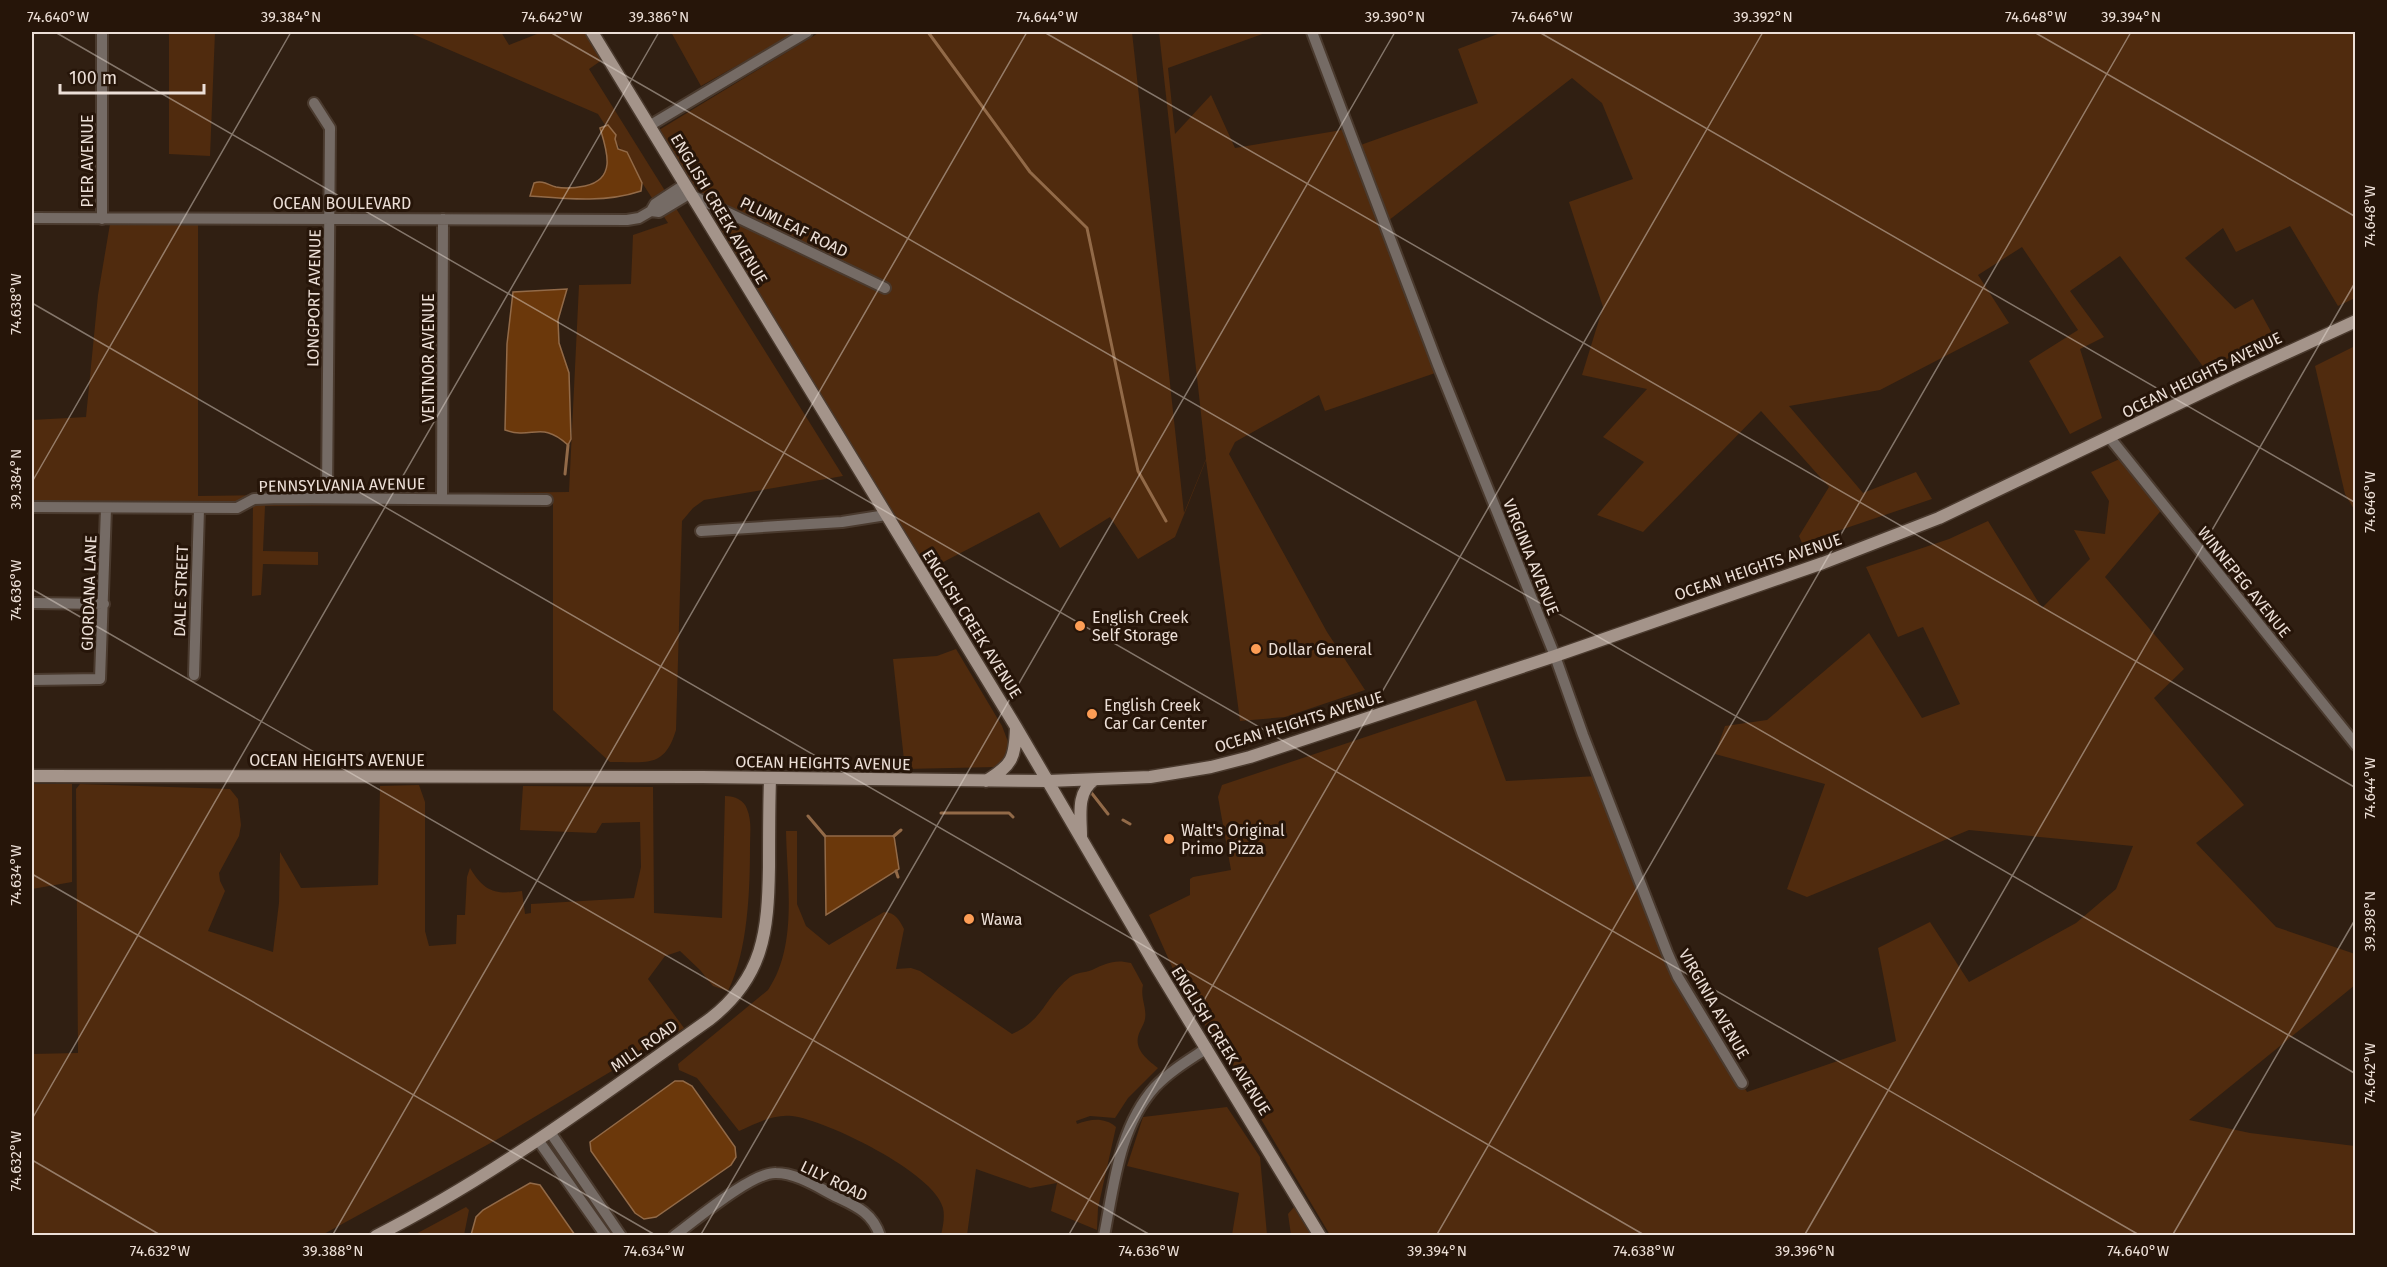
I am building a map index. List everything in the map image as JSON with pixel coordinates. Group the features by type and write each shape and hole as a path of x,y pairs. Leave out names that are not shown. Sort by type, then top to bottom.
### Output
{"main road":[{"name":"ENGLISH CREEK AVENUE","path":"592,32 1016,727 1154,963 1320,1236"},
{"name":"OCEAN HEIGHTS AVENUE","path":"32,776 1048,782 1173,774 1250,757 1555,656 1823,563 1939,518 2355,321"},
{"path":"986,781 1012,760 1016,747 1016,727"},
{"name":"MILL ROAD","path":"376,1236 456,1193 550,1132 710,1019 740,991 760,954 765,935 768,911 770,779"},
{"path":"1081,837 1082,796 1086,786 1094,780"}],"street":[{"name":"PIER AVENUE","path":"102,32 102,219"},
{"path":"649,126 807,32"},
{"name":"VIRGINIA AVENUE","path":"1312,32 1442,374 1555,656 1583,735 1678,977 1742,1083"},
{"name":"LONGPORT AVENUE","path":"314,103 330,128 327,497"},
{"name":"OCEAN BOULEVARD","path":"32,218 627,220 639,218 651,211 656,204 687,189"},
{"name":"PLUMLEAF ROAD","path":"687,189 885,288"},
{"name":"VENTNOR AVENUE","path":"442,498 443,219"},
{"name":"WINNEPEG AVENUE","path":"2110,438 2355,745"},
{"name":"PENNSYLVANIA AVENUE","path":"32,507 237,508 254,499 327,497 547,500"},
{"name":"GIORDANA LANE","path":"32,680 100,679 106,508"},
{"name":"DALE STREET","path":"194,675 199,509"},
{"path":"701,531 842,522 886,515"},
{"path":"32,603 104,604"},
{"path":"1104,1236 1121,1152 1135,1117 1155,1087 1207,1048"},
{"path":"550,1132 621,1236"},
{"path":"538,1140 606,1236"},
{"name":"LILY ROAD","path":"674,1236 753,1179 777,1173 796,1177 860,1208 873,1220 879,1236"}],"shaded area":[{"path":"169,32 215,32 210,156 169,154"},
{"path":"408,32 501,32 509,45 542,32 584,32 602,60 589,69 843,476 704,500 693,508 682,521 676,730 666,752 652,761 610,762 553,710 553,502 442,498 373,505 265,506 263,551 318,552 318,565 263,564 261,595 252,596 253,503 32,501 32,420 86,417 98,295 110,224 198,223 198,496 569,492 579,285 631,284 633,235 668,223 598,114"},
{"path":"671,32 797,32 701,86"},
{"path":"820,32 1132,32 1184,513 1206,459 1159,32 1268,32 1168,68 1175,134 1211,95 1235,148 1348,129 1355,147 1478,103 1458,49 1503,32 2355,32 2355,298 2338,306 2290,226 2236,252 2223,228 2185,258 2235,309 2253,299 2274,337 2205,369 2120,256 2070,291 2104,337 2080,349 2102,418 2070,434 2029,361 2078,330 2022,247 1978,275 2009,323 1880,390 1789,406 1863,493 1916,472 1932,499 1802,543 1799,536 1829,487 1761,411 1643,532 1597,515 1644,462 1603,437 1647,389 1582,375 1603,307 1569,202 1633,179 1602,103 1572,78 1384,224 1441,371 1325,411 1319,395 1235,442 1229,454 1327,632 1365,690 1285,717 1240,721 1206,460 1175,537 1138,559 1110,517 1060,548 1039,512 928,570 659,130"},
{"path":"608,125 616,135 618,149 627,152 642,183 641,191 600,199 530,196 534,183 574,188 585,186 602,177 606,171 607,155 600,128"},
{"path":"567,289 558,320 559,343 569,373 571,439 568,445 559,438 544,432 523,433 505,430 507,344 513,292"},
{"path":"2355,346 2355,511 2345,494 2315,366"},
{"path":"2124,457 2164,507 2105,577 2184,669 2154,698 2244,805 2196,843 2276,927 2355,954 2355,985 2189,1120 2250,1133 2355,1146 2355,1235 1330,1235 1177,978 1149,915 1190,895 1190,879 1193,877 1231,870 1218,797 1222,785 1476,700 1506,781 1598,776 1679,975 1747,1092 1896,1041 1878,948 1930,922 1969,982 2076,923 2116,889 2133,846 1969,830 1807,897 1787,889 1825,784 1715,754 1725,726 1767,720 1869,633 1922,718 1960,704 1923,627 1898,637 1866,567 1949,539 1988,521 2042,608 2090,559 2074,530 2105,534 2109,501 2091,472"},
{"path":"956,649 1002,726 1010,747 1004,761 996,767 905,769 893,659 937,656"},
{"path":"32,784 72,784 72,882 32,889"},
{"path":"80,784 230,789 238,799 241,825 239,836 219,873 225,891 208,931 273,952 279,903 280,852 301,888 378,885 380,786 419,785 425,802 425,931 429,946 456,944 457,915 465,915 467,877 470,868 480,882 491,890 522,891 525,914 531,913 531,904 634,898 641,867 640,822 602,823 596,833 520,830 523,786 653,787 654,913 722,918 725,796 732,797 739,799 746,806 750,828 748,901 740,958 728,991 713,986 680,951 665,956 648,979 684,1028 496,1140 322,1235 32,1235 32,1054 78,1053 76,789"},
{"path":"786,831 797,831 797,904 806,926 829,945 884,912 894,915 904,929 896,969 911,968 920,971 1012,1034 1031,1022 1061,985 1073,975 1111,962 1131,963 1143,985 1145,1015 1138,1037 1139,1047 1158,1068 1128,1098 1115,1118 1090,1116 1076,1121 1077,1124 1102,1120 1116,1127 1098,1208 1097,1230 1051,1211 1057,1183 1030,1188 976,1169 967,1235 941,1235 944,1211 936,1194 921,1179 901,1165 877,1150 829,1127 792,1116 772,1118 739,1131 697,1078 679,1070 678,1064 768,990 777,973 784,954 789,913"},
{"path":"825,836 894,836 899,869 826,915"},
{"path":"675,1081 683,1081 692,1086 735,1147 736,1157 731,1165 656,1217 644,1219 635,1213 591,1151 590,1142"},
{"path":"1227,1107 1260,1157 1267,1235 1232,1235 1239,1193 1127,1166 1143,1117"},
{"path":"530,1183 540,1185 575,1235 471,1235 476,1217 483,1210"},
{"path":"466,1207 469,1210 464,1235 414,1235"},
{"path":"1294,1207 1311,1235 1291,1235 1288,1214"}],"waterway":[{"path":"928,32 1030,172 1087,228 1138,471 1166,521"},
{"path":"565,474 568,445"},
{"path":"1090,791 1108,814"},
{"path":"941,813 1009,813 1013,817"},
{"path":"808,816 825,836"},
{"path":"1123,820 1130,824"},
{"path":"894,836 901,830"},
{"path":"896,871 898,877"}],"place":[{"name":"English Creek Self Storage","path":"1080,626"},
{"name":"Dollar General","path":"1256,649"},
{"name":"English Creek Car Car Center","path":"1092,714"},
{"name":"Walt's Original Primo Pizza","path":"1169,839"},
{"name":"Wawa","path":"969,919"}]}
